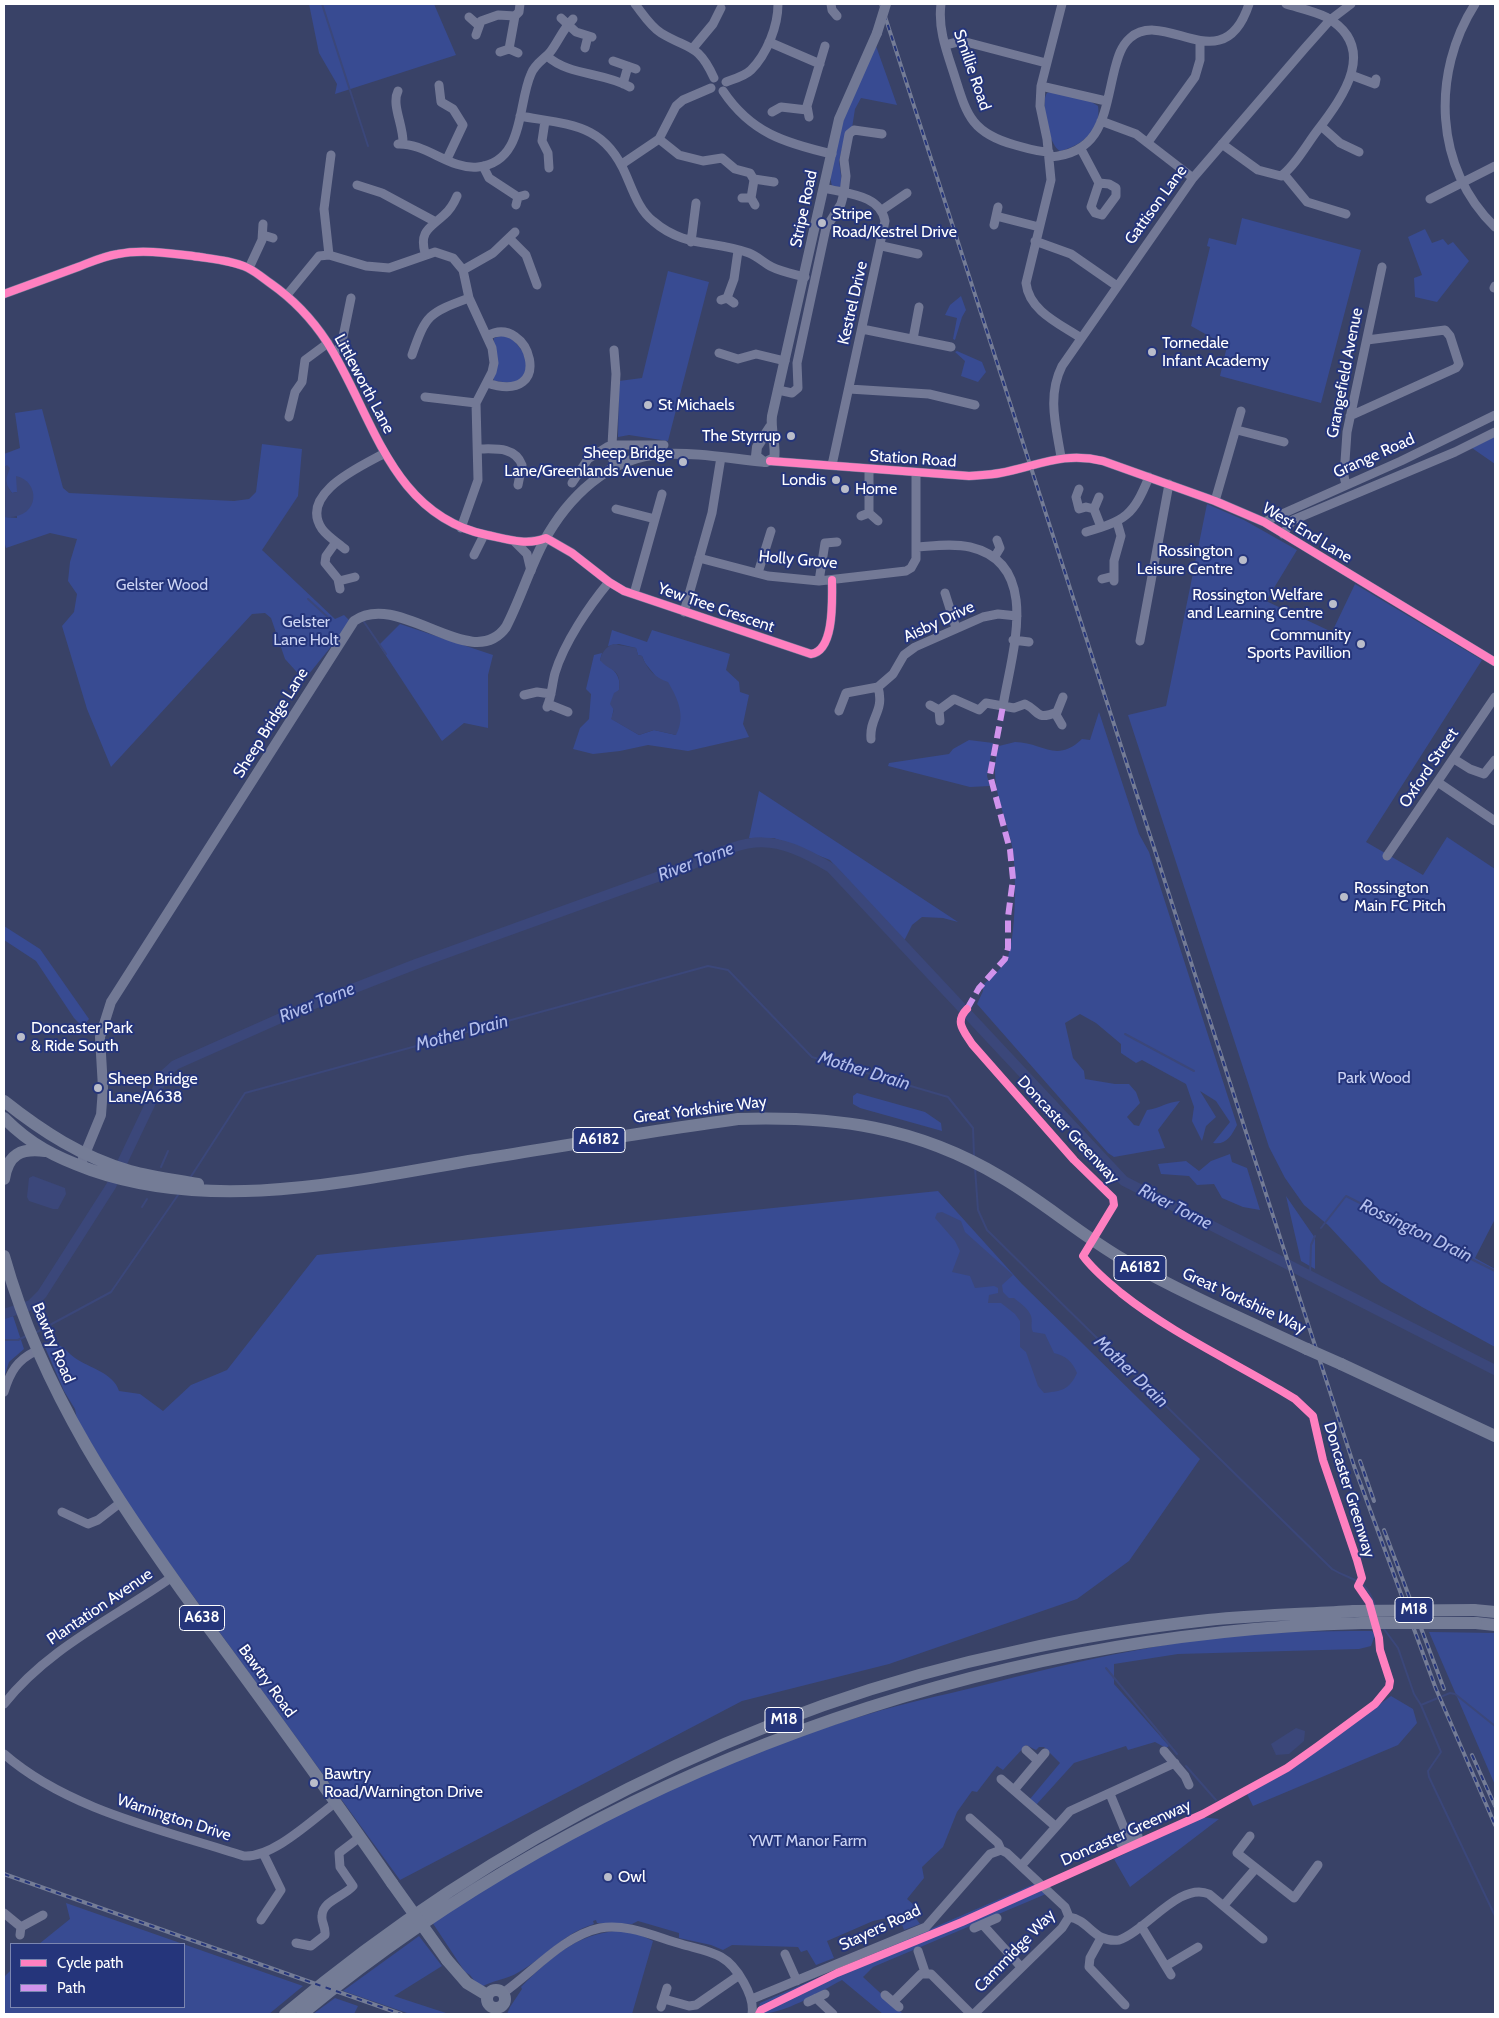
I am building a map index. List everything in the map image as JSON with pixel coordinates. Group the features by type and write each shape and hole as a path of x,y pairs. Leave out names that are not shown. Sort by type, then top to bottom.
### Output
{"highway":[{"name":"Great Yorkshire Way","path":"4,1104 82,1160"},
{"name":"Great Yorkshire Way","path":"4,1118 45,1152 82,1160 132,1177 186,1186 228,1190 290,1189 681,1127 747,1119 789,1117 875,1126 912,1136 966,1158 1022,1190 1090,1239 1128,1262 1307,1349 1495,1436"},
{"path":"4,1179 6,1168 19,1152 45,1152"},
{"name":"Bawtry Road","path":"4,1256 29,1334 70,1418 120,1503 447,1960 467,1983 487,1995 488,2004 496,2011 504,2003 503,1993"},
{"name":"M18","path":"285,2014 365,1952 461,1883 566,1821 640,1783 718,1747 789,1718 898,1680 1017,1651 1208,1620 1354,1611 1474,1610 1495,1612"},
{"name":"M18","path":"302,2014 378,1954 466,1894 662,1787 722,1761 856,1712 928,1690 1051,1659 1188,1636 1290,1625 1476,1623 1495,1625"},
{"path":"487,1995 494,1990 503,1993"}],"main road":[{"name":"Stripe Road","path":"758,446 770,428 839,120 877,33 886,4"},
{"name":"Stripe Road","path":"770,428 774,447"},
{"path":"766,442 774,447 775,456 767,462 756,456 758,446 766,442"},
{"name":"Sheep Bridge Lane","path":"726,458 758,446"},
{"name":"Sheep Bridge Lane","path":"82,1160 101,1115 103,1088 100,1037 111,1002 354,620 369,614 386,613 460,639 488,641 502,634 506,627 546,538 557,519 576,496 594,480 616,466 639,458 663,454 767,462"}],"street":[{"path":"518,53 504,50 515,16 519,12 520,4"},
{"path":"635,4 648,22 662,34 692,48 709,66 714,78"},
{"path":"778,4 776,20 769,42 750,71 724,86 716,92 711,88 710,83 714,78 721,77 724,86 741,113 766,133 786,142 832,154"},
{"name":"Smillie Road","path":"941,4 940,22 945,45 968,114 975,124 994,139 1049,154"},
{"path":"1062,4 1041,86 1040,106 1049,154 1050,184 1026,283 1030,298 1039,310 1081,338"},
{"path":"1049,154 1081,149 1092,139 1101,121 1119,53 1135,35 1155,30 1200,42 1217,40 1232,31 1244,18 1249,4"},
{"path":"1222,144 1258,170 1277,176 1284,174 1321,126 1338,101 1352,75 1355,53 1353,45 1337,24 1286,4"},
{"name":"Gattison Lane","path":"1061,458 1053,405 1055,386 1062,366 1193,178 1330,20 1351,4"},
{"path":"1476,4 1465,20 1454,47 1445,87 1445,119 1448,143 1463,182 1482,213 1495,228"},
{"path":"692,48 712,24 721,8"},
{"path":"476,35 478,25 492,16 515,16"},
{"path":"469,17 478,25"},
{"path":"398,91 390,101 403,128 401,144 416,146 464,166 483,166 500,158 508,150 515,137 530,76 537,64 547,56 567,21 576,32 590,37 585,48"},
{"path":"945,45 962,41 1046,63"},
{"path":"769,42 820,64"},
{"path":"1148,142 1195,77 1200,60 1200,42"},
{"path":"776,107 808,113 824,46"},
{"path":"547,56 559,66 626,85 632,68 613,61"},
{"path":"1352,75 1375,84 1376,79"},
{"path":"439,83 441,102 453,108 467,126 447,159"},
{"path":"1041,86 1106,101"},
{"path":"622,164 659,139 676,106 683,100 711,88"},
{"path":"520,116 589,131 608,144 622,164 638,202 651,220 673,235 691,242 754,255 780,270 805,277"},
{"path":"546,121 542,141 548,153 549,169"},
{"path":"1101,121 1129,130 1148,142 1193,178"},
{"path":"1321,126 1340,143 1359,152"},
{"path":"778,390 792,393 798,388 797,363 826,228 841,204 844,193 846,176 844,160 849,134 854,130 882,134"},
{"path":"659,139 678,155 704,165 722,158 735,169 750,173 754,179 749,200"},
{"path":"1081,149 1099,183"},
{"path":"329,256 324,209 332,180 331,155"},
{"path":"483,166 489,178 520,199"},
{"path":"1430,199 1495,166"},
{"path":"1284,174 1307,202 1346,214"},
{"path":"754,179 774,182"},
{"path":"357,185 366,192 382,193 434,222"},
{"path":"824,188 872,200 882,210 907,193"},
{"path":"425,253 422,243 424,236 434,222 455,210 457,196"},
{"path":"691,242 696,203"},
{"name":"Kestrel Drive","path":"832,465 882,246 885,221 882,210"},
{"path":"996,216 1039,227"},
{"path":"249,268 263,236 263,224"},
{"path":"463,270 479,262 513,235 526,255 533,280"},
{"path":"263,236 273,238"},
{"path":"1035,241 1070,254 1117,286"},
{"path":"882,246 918,254"},
{"path":"727,300 734,279 738,251"},
{"name":"Littleworth Lane","path":"4,294 118,253 146,252 190,256 231,262 249,268 288,295 314,324 333,352 385,453 400,477 421,502 443,520 484,535 532,542 546,538"},
{"path":"288,295 316,258 329,256 361,265 389,268 403,265 425,253 434,252 447,255 460,264 469,298 492,348 494,363 476,403 477,486 462,528"},
{"name":"Grangefield Avenue","path":"1344,486 1345,451 1350,416 1382,267"},
{"path":"333,352 340,348 351,298"},
{"path":"412,354 422,326 431,315 469,298"},
{"path":"913,339 919,307"},
{"path":"862,329 951,347"},
{"path":"1350,416 1456,368 1459,360 1448,332 1440,329 1367,340"},
{"path":"487,336 503,332 514,336 525,346 530,361 529,370 521,384 507,388 487,382"},
{"path":"289,417 295,392 302,381 305,360 328,344"},
{"path":"614,350 615,381 609,446 616,466"},
{"path":"718,354 738,359 756,354 785,361"},
{"path":"302,381 312,383"},
{"path":"849,389 929,394 974,405"},
{"path":"425,396 476,403"},
{"path":"1215,502 1241,411"},
{"name":"Grange Road","path":"1264,522 1495,415"},
{"path":"1237,430 1284,442"},
{"path":"1283,534 1293,520 1455,452 1495,432"},
{"path":"1448,438 1455,452"},
{"path":"572,483 588,459 609,446 628,443 664,446"},
{"path":"774,447 791,462"},
{"path":"478,449 502,449 515,454 522,465 516,481"},
{"path":"345,549 319,524 317,515 321,499 338,480 385,453"},
{"path":"684,612 726,458"},
{"name":"West End Lane","path":"1032,464 1061,458 1089,458 1170,484 1264,522 1495,662"},
{"name":"Station Road","path":"767,462 832,465 916,474 969,476 1000,473 1032,464"},
{"path":"869,469 865,515 878,521"},
{"path":"916,474 916,547 969,546 994,558 1004,568 1014,584 1018,603 1017,616 1003,706"},
{"path":"1086,532 1117,522 1132,510 1140,500 1150,477"},
{"path":"1140,641 1170,484"},
{"path":"1344,486 1348,497"},
{"path":"1079,489 1076,498 1079,509 1086,507 1094,509"},
{"path":"634,594 662,494"},
{"path":"1099,497 1094,509 1101,527"},
{"path":"616,509 655,519"},
{"path":"1102,579 1114,578 1114,561 1121,536 1117,522"},
{"path":"758,573 771,531"},
{"path":"474,555 484,535"},
{"name":"Yew Tree Crescent","path":"546,538 572,553 609,582 634,594 806,653 815,654 822,648 828,632 832,609 832,580"},
{"path":"514,540 527,554 531,572"},
{"path":"994,558 1000,548 997,540"},
{"path":"336,542 326,556 325,563 340,585 355,577"},
{"path":"819,580 826,542 837,542"},
{"name":"Holly Grove","path":"699,558 758,573 832,580 896,574 911,568 916,559 916,547"},
{"path":"568,712 548,705 554,674 593,602 609,582"},
{"path":"949,598 956,628"},
{"name":"Aisby Drive","path":"878,687 892,674 910,650 956,628 990,615 1017,616"},
{"path":"1013,640 1029,642"},
{"path":"839,711 846,692 878,687 881,703 868,734"},
{"path":"524,695 537,692 551,694"},
{"path":"1055,713 1063,697"},
{"name":"Oxford Street","path":"1387,856 1495,697"},
{"path":"939,710 954,698 978,710 986,703 1014,708 1025,704 1039,715 1055,713"},
{"path":"930,705 939,710"},
{"path":"939,710 940,721"},
{"path":"1055,713 1062,725"},
{"path":"1454,759 1470,770 1484,774 1495,760"},
{"path":"1438,783 1495,821"},
{"path":"4,1392 16,1365 24,1357 29,1334"},
{"path":"62,1512 88,1524 98,1520 120,1503"},
{"name":"Plantation Avenue","path":"4,1704 22,1681 78,1637 132,1605 172,1577"},
{"path":"1026,1750 1038,1761"},
{"path":"1164,1751 1175,1763 1189,1784"},
{"path":"1014,1790 1045,1753"},
{"name":"Warnington Drive","path":"4,1754 18,1767 40,1781 68,1797 90,1806 244,1856 263,1853"},
{"path":"970,1833 974,1821 998,1843 1001,1850 1021,1866 1055,1826 1070,1812 1175,1763"},
{"path":"1001,1779 1055,1826"},
{"path":"1110,1794 1129,1840"},
{"path":"261,1920 280,1890 263,1853 335,1804"},
{"path":"1250,1836 1237,1853 1294,1898 1318,1865"},
{"path":"296,1943 311,1946 324,1935 326,1929 322,1916 324,1909 353,1886 340,1867 339,1853 360,1837"},
{"name":"Stayers Road","path":"752,2000 926,1926 990,1854 1001,1850"},
{"name":"Cammidge Way","path":"972,2014 1062,1928 1069,1917 1065,1906 1021,1866"},
{"path":"1224,1905 1256,1868"},
{"path":"1069,1917 1080,1921 1100,1938 1119,1940 1182,1896 1192,1892 1204,1892 1224,1905 1263,1939"},
{"path":"4,1913 21,1931 43,1915"},
{"path":"997,1918 979,1926 1022,1967"},
{"path":"1141,1926 1171,1975"},
{"path":"503,1993 582,1934 600,1928 615,1927 648,1934 714,1953 728,1962 738,1976 752,2000 752,2014"},
{"path":"1100,1938 1090,1958 1089,1967 1125,2006"},
{"path":"1166,1966 1198,1947"},
{"path":"918,1951 925,1972"},
{"path":"785,1954 797,1981"},
{"path":"885,1995 896,2005 921,1974 925,1972"},
{"path":"925,1972 931,1974 972,2014"},
{"path":"667,1988 662,2003 696,2005 738,1976"},
{"path":"825,1994 812,2000 833,2014"}],"green space":[{"path":"309,4 434,4 456,55 335,94 337,84 319,53"},
{"path":"876,46 897,105 861,98 855,109 852,128 846,132 839,161 842,182 840,187 832,186 833,154 838,135 853,96"},
{"path":"1050,92 1090,101 1098,106 1097,123 1088,136 1068,149 1060,151 1052,141 1045,114 1045,98 1047,93"},
{"path":"1242,218 1361,250 1321,403 1220,376 1227,346 1191,326 1210,247 1207,246 1209,238 1236,245"},
{"path":"1425,229 1432,243 1443,239 1448,245 1453,242 1469,261 1437,302 1415,297 1414,278 1422,275 1408,237"},
{"path":"668,271 709,282 668,441 629,435 618,437 619,381 642,378"},
{"path":"961,296 966,310 955,340 953,339 957,318 945,315 950,305"},
{"path":"509,334 530,361 521,384 494,381 492,372 494,338"},
{"path":"957,351 982,362 986,372 978,382 961,376 965,361 955,352"},
{"name":"Gelster Wood","path":"42,409 63,488 69,493 234,501 249,499 256,492 262,444 302,449 298,496 262,550 335,619 344,615 351,622 304,680 285,659 271,618 265,613 252,614 111,767 87,709 62,626 74,612 77,594 68,581 70,562 77,539 50,533 6,548 4,541 4,517 17,518 17,492 12,493 7,486 5,477 7,466 4,467 4,454 20,448 15,413"},
{"path":"1495,436 1495,464 1472,448"},
{"name":"Park Wood","path":"1207,504 1244,520 1297,550 1266,601 1332,632 1355,584 1482,660 1366,842 1423,875 1447,837 1495,869 1495,1219 1475,1258 1495,1269 1495,1347 1381,1282 1328,1225 1304,1205 1285,1178 1269,1147 1128,715 1166,706"},
{"path":"400,624 493,655 488,675 488,728 464,723 442,741 379,645"},
{"path":"612,630 647,642 652,630 730,654 726,670 739,682 740,692 749,695 743,724 749,737 688,751 648,745 593,754 573,749 580,728 589,719 591,694 586,689 594,655 602,653 600,660 616,673 620,686 612,719 639,735 654,730 676,735 658,679 645,663 642,656 638,655 636,648 619,644 608,646"},
{"path":"1099,712 1139,834 1149,852 1237,1125 1230,1136 1222,1143 1213,1143 1230,1122 1216,1101 1200,1091 1216,1117 1206,1126 1202,1141 1192,1121 1194,1107 1186,1084 1142,1060 1136,1063 1121,1053 1121,1044 1096,1023 1080,1014 1065,1023 1073,1058 1084,1071 1085,1079 1115,1084 1129,1084 1136,1092 1140,1103 1127,1117 1134,1125 1139,1126 1147,1110 1180,1101 1158,1130 1165,1148 1114,1157 1108,1153 977,1004 983,991 983,985 999,970 1007,959 1014,921 1014,857 996,784 996,759 999,746 1015,742 1049,750 1064,750 1082,739 1090,740"},
{"path":"969,740 993,743 987,776 990,786 970,787 888,766 889,763 949,754 953,749"},
{"path":"759,791 958,922 943,918 922,917 912,925 903,943 830,860 774,838 749,838"},
{"path":"4,926 40,949 89,1019 85,1024 80,1024 74,1018 36,961 4,940"},
{"path":"857,1093 925,1112 941,1123 942,1131 860,1108 853,1104 853,1096"},
{"path":"1230,1154 1232,1162 1247,1168 1260,1210 1243,1207 1222,1198 1214,1184 1197,1185 1189,1176 1161,1174 1158,1164 1186,1161 1199,1171 1211,1161"},
{"path":"938,1191 1022,1284 1200,1459 1129,1561 1077,1599 889,1664 742,1701 400,1880 132,1512 77,1419 75,1409 64,1391 44,1345 59,1345 75,1358 107,1375 119,1391 140,1394 163,1411 191,1385 227,1370 317,1255"},
{"path":"1286,1196 1315,1238 1315,1269 1301,1261"},
{"path":"13,1316 24,1349 9,1362 4,1378 4,1318"},
{"name":"YWT Manor Farm","path":"1372,1631 1375,1635 1371,1646 1359,1649 1178,1654 1114,1664 1114,1684 1169,1746 1166,1748 1155,1742 1128,1750 1126,1746 1074,1763 1036,1805 1030,1799 1060,1763 1044,1747 1039,1747 1036,1750 1026,1745 1003,1770 997,1766 977,1792 972,1791 957,1812 943,1847 922,1867 924,1878 907,1899 920,1910 915,1917 920,1924 904,1930 899,1916 873,1921 827,1941 834,1958 816,1965 807,1950 801,1952 798,1947 732,1945 723,1950 711,1945 679,1938 679,1933 638,1921 632,1924 597,1923 596,1920 593,1921 594,1924 563,1940 519,1972 480,1988 470,1975 465,1972 432,1922 535,1859 643,1802 755,1753 869,1714 1053,1668 1172,1644 1252,1634"},
{"path":"1429,1632 1495,1633 1495,1785"},
{"path":"1391,1696 1413,1709 1417,1723 1398,1745 1253,1806 1247,1794 1290,1770"},
{"path":"1201,1817 1219,1819 1130,1887 1114,1859"},
{"path":"1034,1884 1046,1894 873,1967 863,1977 903,2014 883,2014 842,1980 790,2007 779,2011 757,2014 760,2003"},
{"path":"66,1903 180,1943 40,1943 70,1919"},
{"path":"630,1930 653,1941 632,2014 507,2014 522,1989 521,1987 557,1954 570,1946 597,1935 612,1931"},
{"path":"419,1936 442,1966 394,1996 449,2014 410,2014 343,1991"},
{"path":"185,1944 303,1986 269,2014 4,2014 4,1977 10,1971 10,2008 185,2008"},
{"path":"335,1998 358,2006 354,2014 313,2014"}],"shaded area":[{"path":"7,465 10,468 7,483 12,493 17,492 16,476 24,479 30,485 33,499 31,507 25,513 4,517 4,467"},
{"path":"613,644 636,648 638,655 642,656 652,672 668,682 680,708 679,728 676,735 654,730 639,735 611,719 614,710 610,704 614,693 619,690 619,677 600,660 605,650"},
{"path":"33,1176 65,1188 66,1194 58,1209 29,1201 27,1197 29,1178"},
{"path":"942,1212 961,1221 965,1232 1013,1275 1002,1285 1003,1292 1009,1298 1014,1298 1024,1306 1032,1318 1033,1332 1045,1334 1054,1353 1065,1357 1073,1365 1077,1373 1071,1383 1064,1389 1044,1393 1038,1386 1026,1352 1020,1347 1020,1321 1015,1314 1001,1303 988,1303 989,1295 998,1293 998,1288 994,1286 975,1288 970,1276 952,1272 960,1251 955,1241 935,1218 937,1213"},
{"path":"1296,1728 1305,1731 1304,1741 1289,1754 1276,1755 1271,1744"}],"waterway":[{"path":"322,4 368,146"},
{"path":"308,599 331,620"},
{"path":"364,622 386,654"},
{"name":"River Torne","path":"4,1314 31,1305 42,1294 111,1186 164,1075 175,1065 301,1009 416,964 693,864 732,848 762,842 793,849 831,868 1124,1181 1495,1370"},
{"name":"Mother Drain","path":"190,1178 245,1093 708,966 728,970 812,1057 948,1097 973,1128 974,1156"},
{"path":"1125,1034 1194,1071"},
{"path":"161,1167 168,1151"},
{"name":"Mother Drain","path":"975,1168 978,1210 987,1230 1332,1569 1363,1585 1375,1605"},
{"name":"Mother Drain","path":"35,1333 111,1292 178,1195"},
{"name":"Rossington Drain","path":"1321,1228 1346,1196 1495,1271"},
{"path":"142,1207 147,1199"},
{"name":"Rossington Drain","path":"1310,1276 1311,1245 1315,1236"},
{"name":"Mother Drain","path":"4,1340 18,1340 26,1336"},
{"name":"Mother Drain","path":"1384,1629 1398,1648 1414,1694 1421,1705 1450,1693 1455,1694 1495,1726"},
{"path":"1106,1668 1177,1754"},
{"path":"1421,1705 1441,1752 1428,1771 1429,1777 1495,1916"},
{"path":"1186,1766 1216,1800"}],"railway":[{"path":"881,4 1354,1466 1436,1689 1495,1825"},
{"path":"1360,1461 1374,1501"},
{"path":"1384,1530 1444,1689"},
{"path":"1472,1755 1495,1806"},
{"path":"4,1874 401,2014"}],"marked path":[{"path":"967,1009 979,988 1005,959 1008,948 1008,917 1013,879 1010,850 990,775 1003,706"}],"cycle path":[{"path":"4,294 103,258 127,253 174,254 221,260 241,265 257,273 286,296 315,325 343,370 388,458 406,484 428,507 454,524 487,535 516,541 524,542 546,538 572,553 609,582 624,591 811,654 819,651 828,634 832,611 832,580"},
{"path":"770,461 969,476 1000,473 1063,459 1089,458 1103,461 1215,501 1264,522 1495,662"},
{"name":"Doncaster Greenway","path":"759,2014 761,2010 837,1973 962,1922 1203,1814 1287,1768 1375,1704 1389,1687 1390,1681 1380,1650 1379,1638 1369,1602 1358,1586 1362,1578 1323,1460 1313,1416 1295,1399 1179,1332 1140,1307 1106,1280 1087,1261 1083,1256 1114,1205 1113,1198 1074,1160 972,1044 963,1031 961,1022 961,1018 967,1009"}],"place":[{"name":"Stripe Road/Kestrel Drive","path":"822,223"},
{"name":"Tornedale Infant Academy","path":"1152,352"},
{"name":"St Michaels","path":"648,405"},
{"name":"The Styrrup","path":"791,436"},
{"name":"Sheep Bridge Lane/Greenlands Avenue","path":"683,462"},
{"name":"Londis","path":"836,480"},
{"name":"Home","path":"845,489"},
{"name":"Rossington Leisure Centre","path":"1243,560"},
{"name":"Rossington Welfare and Learning Centre","path":"1333,604"},
{"name":"Community Sports Pavillion","path":"1361,644"},
{"name":"Rossington Main FC Pitch","path":"1344,897"},
{"name":"Doncaster Park & Ride South","path":"21,1037"},
{"name":"Sheep Bridge Lane/A638","path":"98,1088"},
{"name":"Bawtry Road/Warnington Drive","path":"314,1783"},
{"name":"Owl","path":"608,1877"}],"park label":[{"name":"Gelster Lane Holt","path":"306,631"}]}
